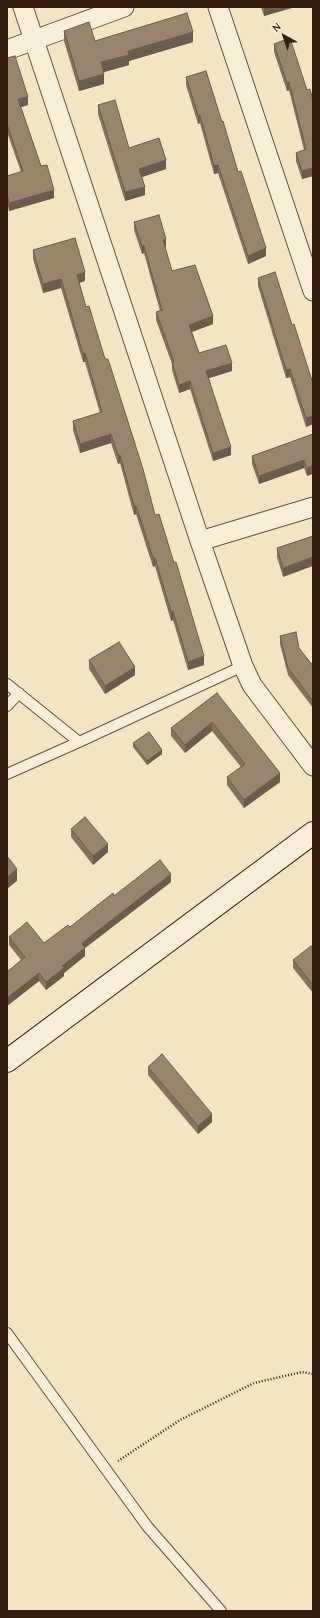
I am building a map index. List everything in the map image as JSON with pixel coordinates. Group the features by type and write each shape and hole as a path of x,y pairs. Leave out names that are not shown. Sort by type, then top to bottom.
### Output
{"street":[{"path":"23,7 200,541 243,666 257,691 313,766"},
{"path":"7,50 35,41 124,7"},
{"path":"218,7 313,291"},
{"path":"200,541 313,507"},
{"path":"7,1061 313,833"}],"lane":[{"path":"7,774 243,666"},
{"path":"7,684 79,742"},
{"path":"7,706 19,693"},
{"path":"7,1333 148,1526 221,1611"}],"path":[{"path":"105,1469 180,1420 254,1383 302,1372 313,1374"}],"building":[{"path":"187,13 193,32 128,51 129,55 101,62 104,74 79,81 64,31 89,22 95,41"},
{"path":"290,38 307,90 310,89 313,101 313,168 302,171 296,153 306,149 289,82 287,83 274,44"},
{"path":"15,56 28,97 18,99 41,166 47,165 54,190 9,203 7,194 7,176 23,171 7,124 7,58"},
{"path":"206,71 238,172 241,171 266,248 248,256 218,165 214,166 200,115 198,115 186,77"},
{"path":"115,100 129,148 159,138 166,160 139,169 145,187 125,192 98,105"},
{"path":"159,215 166,239 163,240 172,271 195,265 213,316 189,325 199,353 226,345 232,363 206,371 231,447 213,453 190,381 179,385 172,362 174,362 156,312 162,310 144,246 142,246 134,222"},
{"path":"75,238 85,272 77,275 86,307 89,306 105,359 108,359 143,469 155,515 159,514 174,563 176,562 204,656 188,662 173,611 171,612 155,558 153,558 136,506 134,506 120,455 118,455 111,434 80,444 73,421 102,412 61,279 43,284 33,250"},
{"path":"275,272 292,325 294,324 313,384 313,416 306,418 290,369 286,370 258,278"},
{"path":"313,434 313,465 307,468 304,460 259,476 252,456"},
{"path":"313,536 313,557 283,568 277,548"},
{"path":"296,632 299,648 313,666 313,701 288,668 280,636"},
{"path":"119,642 135,667 105,686 89,660"},
{"path":"217,693 280,773 244,800 227,777 245,764 212,722 185,745 171,728"},
{"path":"149,732 162,750 147,761 133,743"},
{"path":"85,817 108,844 93,856 71,829"},
{"path":"7,856 17,869 7,877"},
{"path":"160,860 171,874 82,943 85,948 62,966 64,968 46,982 39,973 7,998 7,972 25,957 9,937 27,922 44,943 68,925 70,927 113,893 114,896"},
{"path":"311,946 313,948 313,985 293,960"},
{"path":"162,1054 212,1114 198,1126 148,1067"}]}
